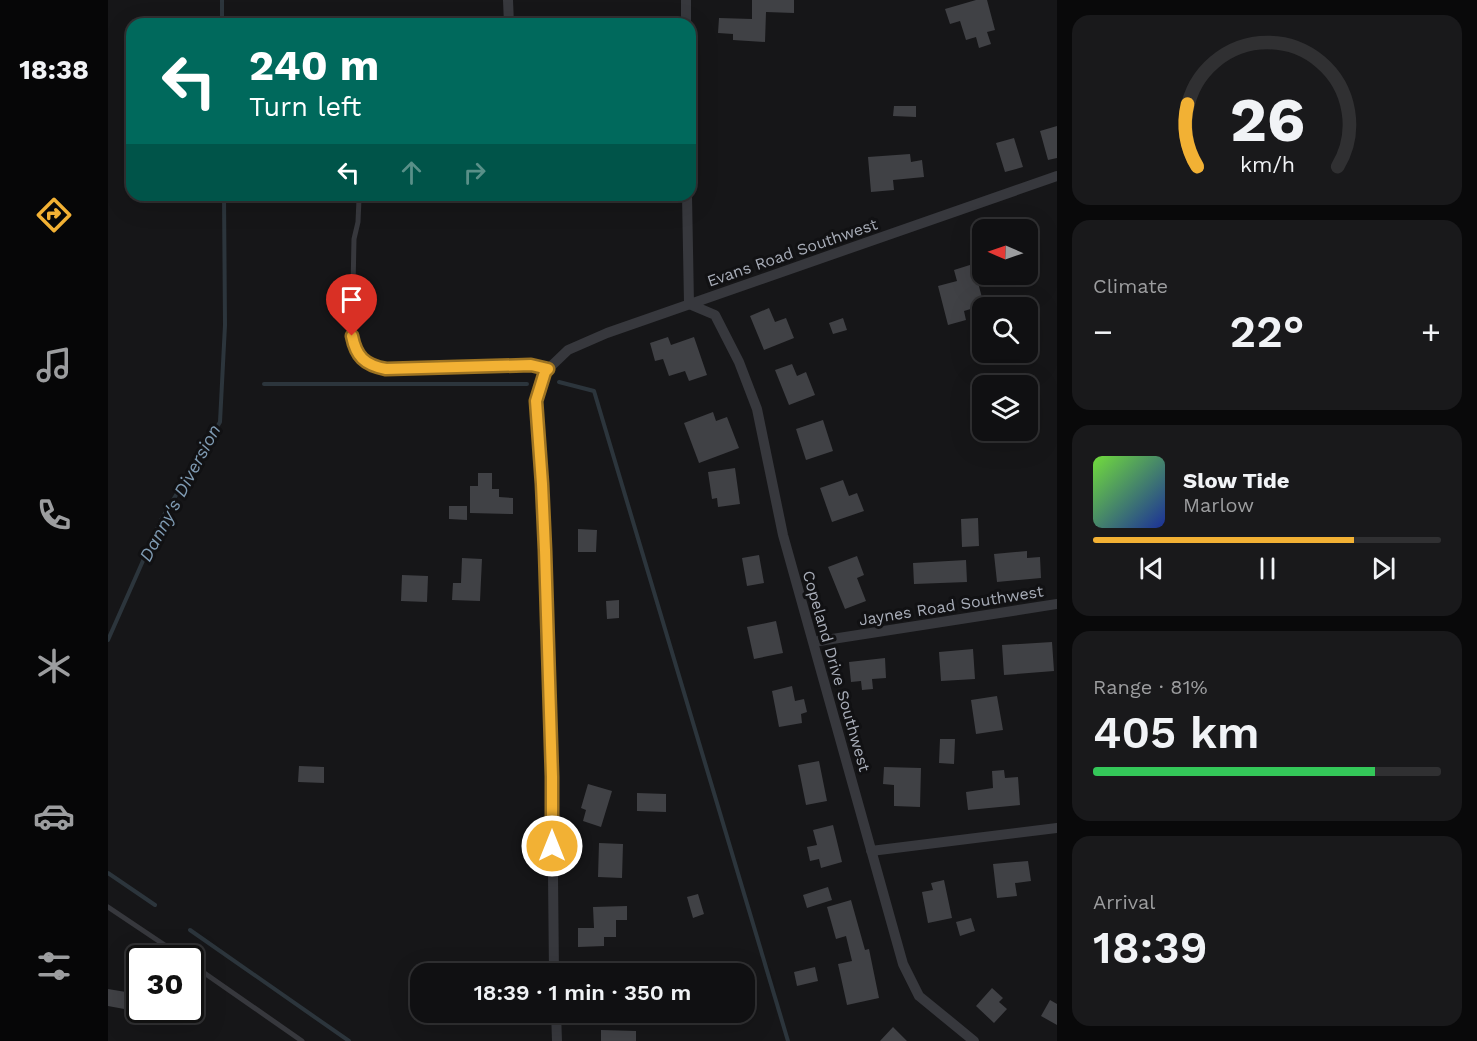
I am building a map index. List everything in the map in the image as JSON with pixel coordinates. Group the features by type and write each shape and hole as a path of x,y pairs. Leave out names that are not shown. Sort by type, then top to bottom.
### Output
{"street":[{"path":"508,0 509,18"},
{"path":"686,0 686,18"},
{"name":"Evans Road Southwest","path":"547,371 568,350 689,304 1057,176"},
{"path":"687,201 689,304"},
{"name":"Copeland Drive Southwest","path":"689,304 715,315 739,362 757,410 783,535 903,964 919,996 974,1041"},
{"path":"547,371 536,401 542,484 552,777 554,963"},
{"name":"Jaynes Road Southwest","path":"813,642 1057,604"},
{"path":"871,851 1057,828"},
{"path":"556,1023 556,1041"}],"lane":[{"path":"359,201 358,222 354,238 352,336 355,350 364,360 375,367 386,369 531,365 547,371"},
{"path":"108,907 165,945"},
{"path":"204,973 302,1041"}],"building":[{"path":"752,0 794,0 794,13 766,12 765,42 733,40 733,34 718,33 719,18 752,19"},
{"path":"976,0 987,0 995,30 987,32 991,44 979,48 976,37 966,40 960,21 950,24 945,9"},
{"path":"894,106 916,106 916,117 893,116"},
{"path":"1057,126 1057,158 1048,160 1040,131"},
{"path":"1014,138 1023,167 1005,172 996,143"},
{"path":"910,154 911,162 922,160 924,177 893,180 894,190 871,192 868,157"},
{"path":"972,264 972,285 979,285 982,297 972,297 972,309 964,311 966,320 948,325 938,286 957,281 954,270"},
{"path":"769,308 775,322 786,318 794,338 764,350 750,316"},
{"path":"843,318 847,330 833,334 829,323"},
{"path":"668,337 671,345 694,337 707,375 689,381 685,371 669,376 663,359 655,361 650,343"},
{"path":"792,364 797,376 806,372 815,395 789,405 775,370"},
{"path":"713,412 716,421 727,417 739,448 699,463 684,423"},
{"path":"823,420 833,451 806,460 796,429"},
{"path":"735,468 740,504 718,507 717,498 712,499 708,472"},
{"path":"478,473 492,473 492,489 499,489 499,497 513,498 513,514 470,513 470,486 478,486"},
{"path":"843,480 849,496 857,493 864,511 832,522 820,488"},
{"path":"449,506 467,506 467,520 449,519"},
{"path":"978,518 979,546 962,547 961,519"},
{"path":"578,529 597,530 596,552 578,552"},
{"path":"1027,551 1027,558 1040,557 1041,578 997,582 994,554"},
{"path":"759,555 764,583 747,586 742,558"},
{"path":"857,556 864,575 857,578 866,601 845,609 828,567"},
{"path":"462,558 482,559 480,601 452,600 453,583 461,583"},
{"path":"966,560 967,582 914,584 913,563"},
{"path":"402,575 428,576 427,602 401,601"},
{"path":"619,600 619,618 607,619 606,601"},
{"path":"776,621 783,653 754,659 747,627"},
{"path":"1052,642 1054,671 1004,675 1002,645"},
{"path":"973,649 975,679 941,681 939,652"},
{"path":"885,658 886,678 872,679 873,689 862,690 861,681 851,682 849,662"},
{"path":"792,686 795,701 804,699 807,712 801,714 802,723 779,727 772,691"},
{"path":"997,696 1003,730 976,734 971,700"},
{"path":"940,739 955,739 954,764 939,763"},
{"path":"819,761 827,801 806,805 798,765"},
{"path":"299,766 324,767 324,783 298,782"},
{"path":"884,767 921,768 920,807 894,806 894,785 883,784"},
{"path":"1004,770 1005,778 1018,777 1020,805 968,810 966,792 993,788 992,771"},
{"path":"588,784 612,791 601,827 583,821 586,810 581,808"},
{"path":"637,793 666,794 666,812 637,811"},
{"path":"833,825 842,862 821,868 819,859 810,861 807,847 817,845 813,830"},
{"path":"599,843 623,844 622,878 598,877"},
{"path":"1028,861 1031,881 1015,883 1017,896 997,898 993,864"},
{"path":"944,880 952,918 928,923 922,892 933,890 931,883"},
{"path":"828,887 832,900 807,908 803,895"},
{"path":"698,894 704,914 693,918 687,897"},
{"path":"851,900 865,950 869,949 879,998 847,1005 838,964 852,961 846,936 836,939 827,907"},
{"path":"627,906 627,920 616,920 616,937 604,937 604,946 578,947 578,928 594,928 593,907"},
{"path":"971,918 975,931 960,936 956,922"},
{"path":"815,967 818,981 797,986 794,972"},
{"path":"992,988 1003,998 999,1002 1007,1009 994,1023 976,1006"},
{"path":"108,989 126,992 126,1009 108,1006"},
{"path":"1050,1000 1057,1004 1057,1025 1041,1016"},
{"path":"893,1027 907,1041 880,1041"},
{"path":"601,1030 636,1031 636,1041 601,1041"}],"waterway":[{"name":"Danny's Diversion","path":"222,0 222,18"},
{"name":"Danny's Diversion","path":"108,640 161,520 220,422 225,325 224,201"},
{"path":"559,382 594,391 788,1041"},
{"path":"264,384 527,384"},
{"path":"108,873 155,905"},
{"path":"190,930 349,1041"}],"route":[{"path":"352,336 355,350 364,360 375,367 386,369 531,365 548,369 536,401 545,550 552,846"}]}
